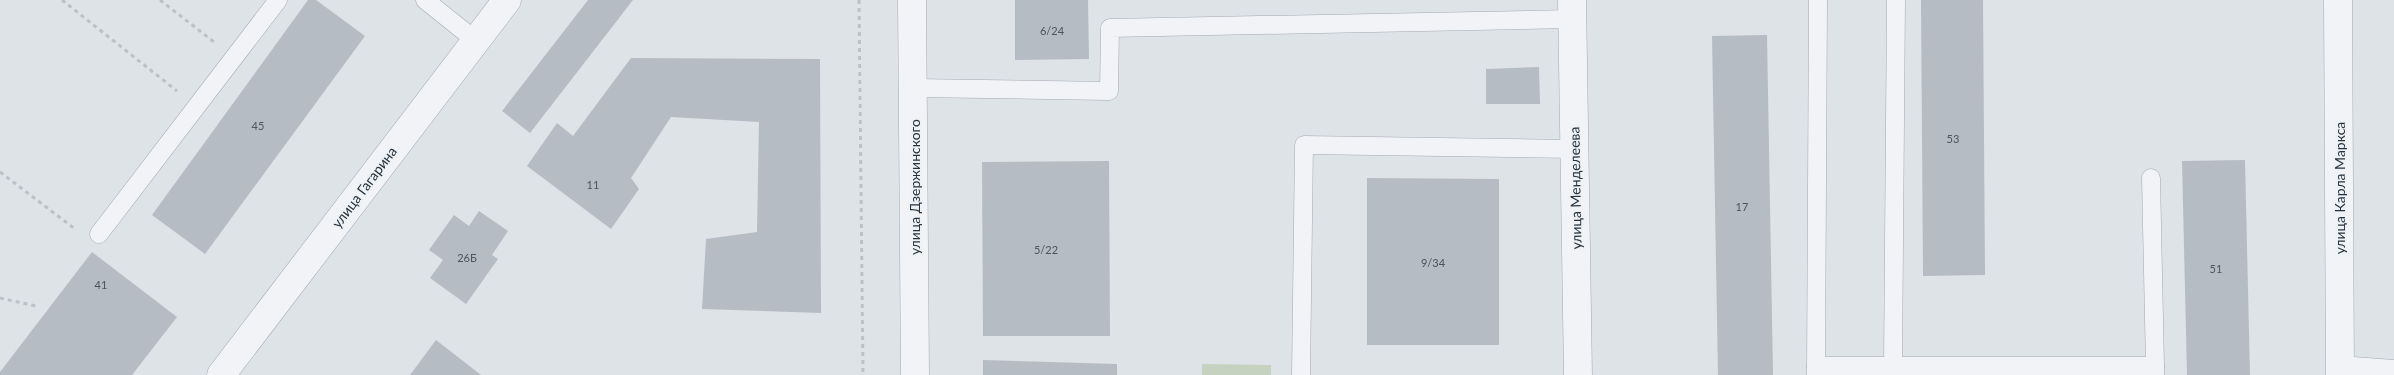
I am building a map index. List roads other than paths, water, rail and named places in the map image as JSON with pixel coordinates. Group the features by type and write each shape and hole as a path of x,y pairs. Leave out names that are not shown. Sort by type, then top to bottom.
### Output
{"street":[{"name":"улица Гагарина","path":"221,375 475,40 508,0"},
{"name":"улица Дзержинского","path":"912,0 914,375"},
{"name":"улица Карла Маркса","path":"2338,0 2340,370"},
{"name":"улица Менделеева","path":"1572,10 1578,375"}],"lane":[{"path":"99,234 278,0"},
{"path":"425,0 475,40"},
{"path":"1818,0 1816,371 1893,366 2155,370 2151,178"},
{"path":"1893,366 1896,0"},
{"path":"913,88 1109,91 1110,28 1572,10"},
{"path":"1301,375 1304,145 1574,149"},
{"path":"2340,370 2394,369"}]}
